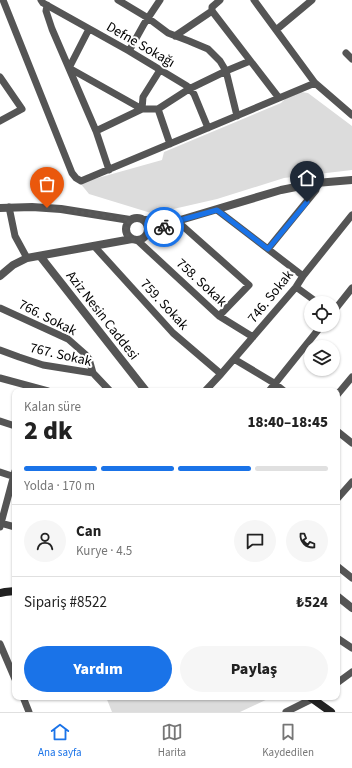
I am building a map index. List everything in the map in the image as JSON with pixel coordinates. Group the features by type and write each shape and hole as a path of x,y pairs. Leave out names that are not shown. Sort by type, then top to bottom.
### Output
{"main road":[{"path":"0,594 12,592"},
{"path":"316,700 331,712"}],"street":[{"path":"3,0 72,173 81,182 315,83"},
{"path":"118,0 148,18 168,33 208,49 220,61 226,71 237,116"},
{"path":"129,51 160,0"},
{"path":"254,0 315,83 352,115"},
{"path":"276,30 312,0"},
{"path":"175,36 212,11 212,7 218,1"},
{"path":"45,2 46,12 52,29 96,131 109,170"},
{"name":"Defne Sokağı","path":"45,2 187,86 194,94 208,128"},
{"path":"212,11 278,98"},
{"path":"69,68 89,29"},
{"path":"346,53 352,59"},
{"path":"96,131 142,109 158,109 189,89 250,61"},
{"path":"69,68 142,109"},
{"path":"142,109 143,97 160,70"},
{"path":"0,77 22,109 0,121"},
{"path":"158,109 170,144"},
{"path":"1,274 13,265 27,258 144,238 147,235 177,221 281,190 316,183 352,180"},
{"path":"268,249 316,190 316,183"},
{"path":"0,208 32,207 61,209 130,220 138,217 145,220 177,221 249,285 219,316"},
{"path":"9,208 15,236 27,258"},
{"path":"217,210 303,276"},
{"name":"746. Sokak","path":"208,388 296,287 303,276 352,215"},
{"path":"130,220 126,229 128,236 135,239"},
{"path":"145,220 148,227 147,235"},
{"name":"758. Sokak","path":"135,239 219,316 253,337"},
{"name":"759. Sokak","path":"94,246 173,333 221,374"},
{"name":"Aziz Nesin Caddesi","path":"40,256 144,388"},
{"path":"296,287 308,296"},
{"path":"340,303 352,288"},
{"name":"766. Sokak","path":"0,308 68,339 89,359 93,373"},
{"path":"270,388 316,332"},
{"name":"767. Sokak","path":"0,350 43,364 93,373 107,388"},
{"path":"234,359 280,388"},
{"path":"340,391 352,377"},
{"path":"0,378 37,388"},
{"path":"0,421 12,425"},
{"path":"340,435 352,443"},
{"path":"0,472 12,475"},
{"path":"12,482 0,524 12,526"},
{"path":"340,496 352,482"},
{"path":"340,568 352,578"},
{"path":"340,598 352,608"},
{"path":"340,640 352,648"},
{"path":"0,644 12,672"},
{"path":"340,682 352,672"},
{"path":"24,700 29,712"},
{"path":"286,712 310,700"}],"shaded area":[{"path":"301,92 308,93 352,126 352,170 284,178 217,199 151,213 89,194 80,183 162,160 164,152 281,103 285,99"},
{"path":"107,700 266,700 240,712 112,712"}],"way so far":[{"path":"47,208 130,220 126,225 126,232 128,236 134,240 144,238 164,227"}],"route":[{"path":"164,227 177,221 217,210 268,249 307,202"}]}
